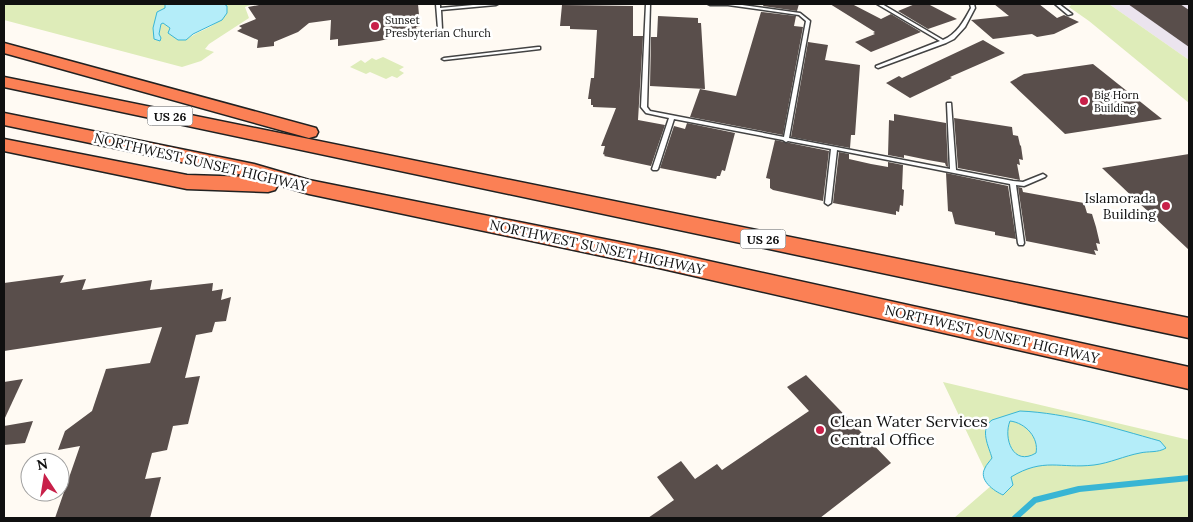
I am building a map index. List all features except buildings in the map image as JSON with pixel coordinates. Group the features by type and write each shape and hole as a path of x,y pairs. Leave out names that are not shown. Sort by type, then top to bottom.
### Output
{"highway":[{"path":"4,48 111,79 318,134 336,151"},
{"name":"US 26","path":"4,82 1189,328"},
{"name":"NORTHWEST SUNSET HIGHWAY","path":"4,119 254,171 309,187 659,259 1189,378"},
{"path":"4,145 186,182 309,187"}],"lane":[{"path":"438,4 440,29"},
{"path":"438,10 496,4"},
{"path":"648,4 644,107 645,110 652,114 1013,183 1024,184 1043,176"},
{"path":"710,4 728,4 800,14 808,21 786,140"},
{"path":"879,4 944,42"},
{"path":"878,67 944,42 959,32 972,8 972,4"},
{"path":"1056,4 1070,14"},
{"path":"444,59 538,48"},
{"path":"949,104 953,171"},
{"path":"655,168 672,118"},
{"path":"828,203 834,149"},
{"path":"1013,183 1021,243"}],"shaded area":[{"path":"1109,4 1189,4 1189,60"}],"green space":[{"path":"4,4 165,4 165,8 157,12 153,28 159,34 161,24 163,23 186,40 217,23 225,13 227,6 224,4 253,4 245,7 249,18 209,44 205,49 214,52 201,61 182,67 4,20"},
{"path":"1072,4 1109,4 1189,60 1189,103 1089,21 1069,7"},
{"path":"383,57 404,67 399,70 404,73 397,78 392,76 386,79 370,72 366,74 350,67 361,60 365,63 372,58 376,60"},
{"path":"943,382 1189,440 1189,518 954,518 992,485"}],"water":[{"path":"165,4 224,4 227,6 227,13 222,20 193,34 186,40 178,40 168,33 170,28 163,23 161,24 159,34 160,41 154,39 153,28 157,12 165,8"},
{"path":"1020,411 1038,412 1090,422 1160,441 1166,448 1160,451 1143,452 1094,465 1043,465 1033,467 1011,477 1013,485 1003,495 995,491 985,481 983,472 992,458 985,433 988,424 992,420","holes":["1010,421 1016,422 1030,432 1035,442 1036,453 1021,456 1012,449 1009,442 1008,428"]}],"waterway":[{"path":"1015,518 1035,500 1079,489 1189,478"}],"place":[{"name":"Sunset Presbyterian Church","path":"375,26"},
{"name":"Big Horn Building","path":"1084,101"},
{"name":"Islamorada Building","path":"1166,206"},
{"name":"Clean Water Services Central Office","path":"820,430"}]}
